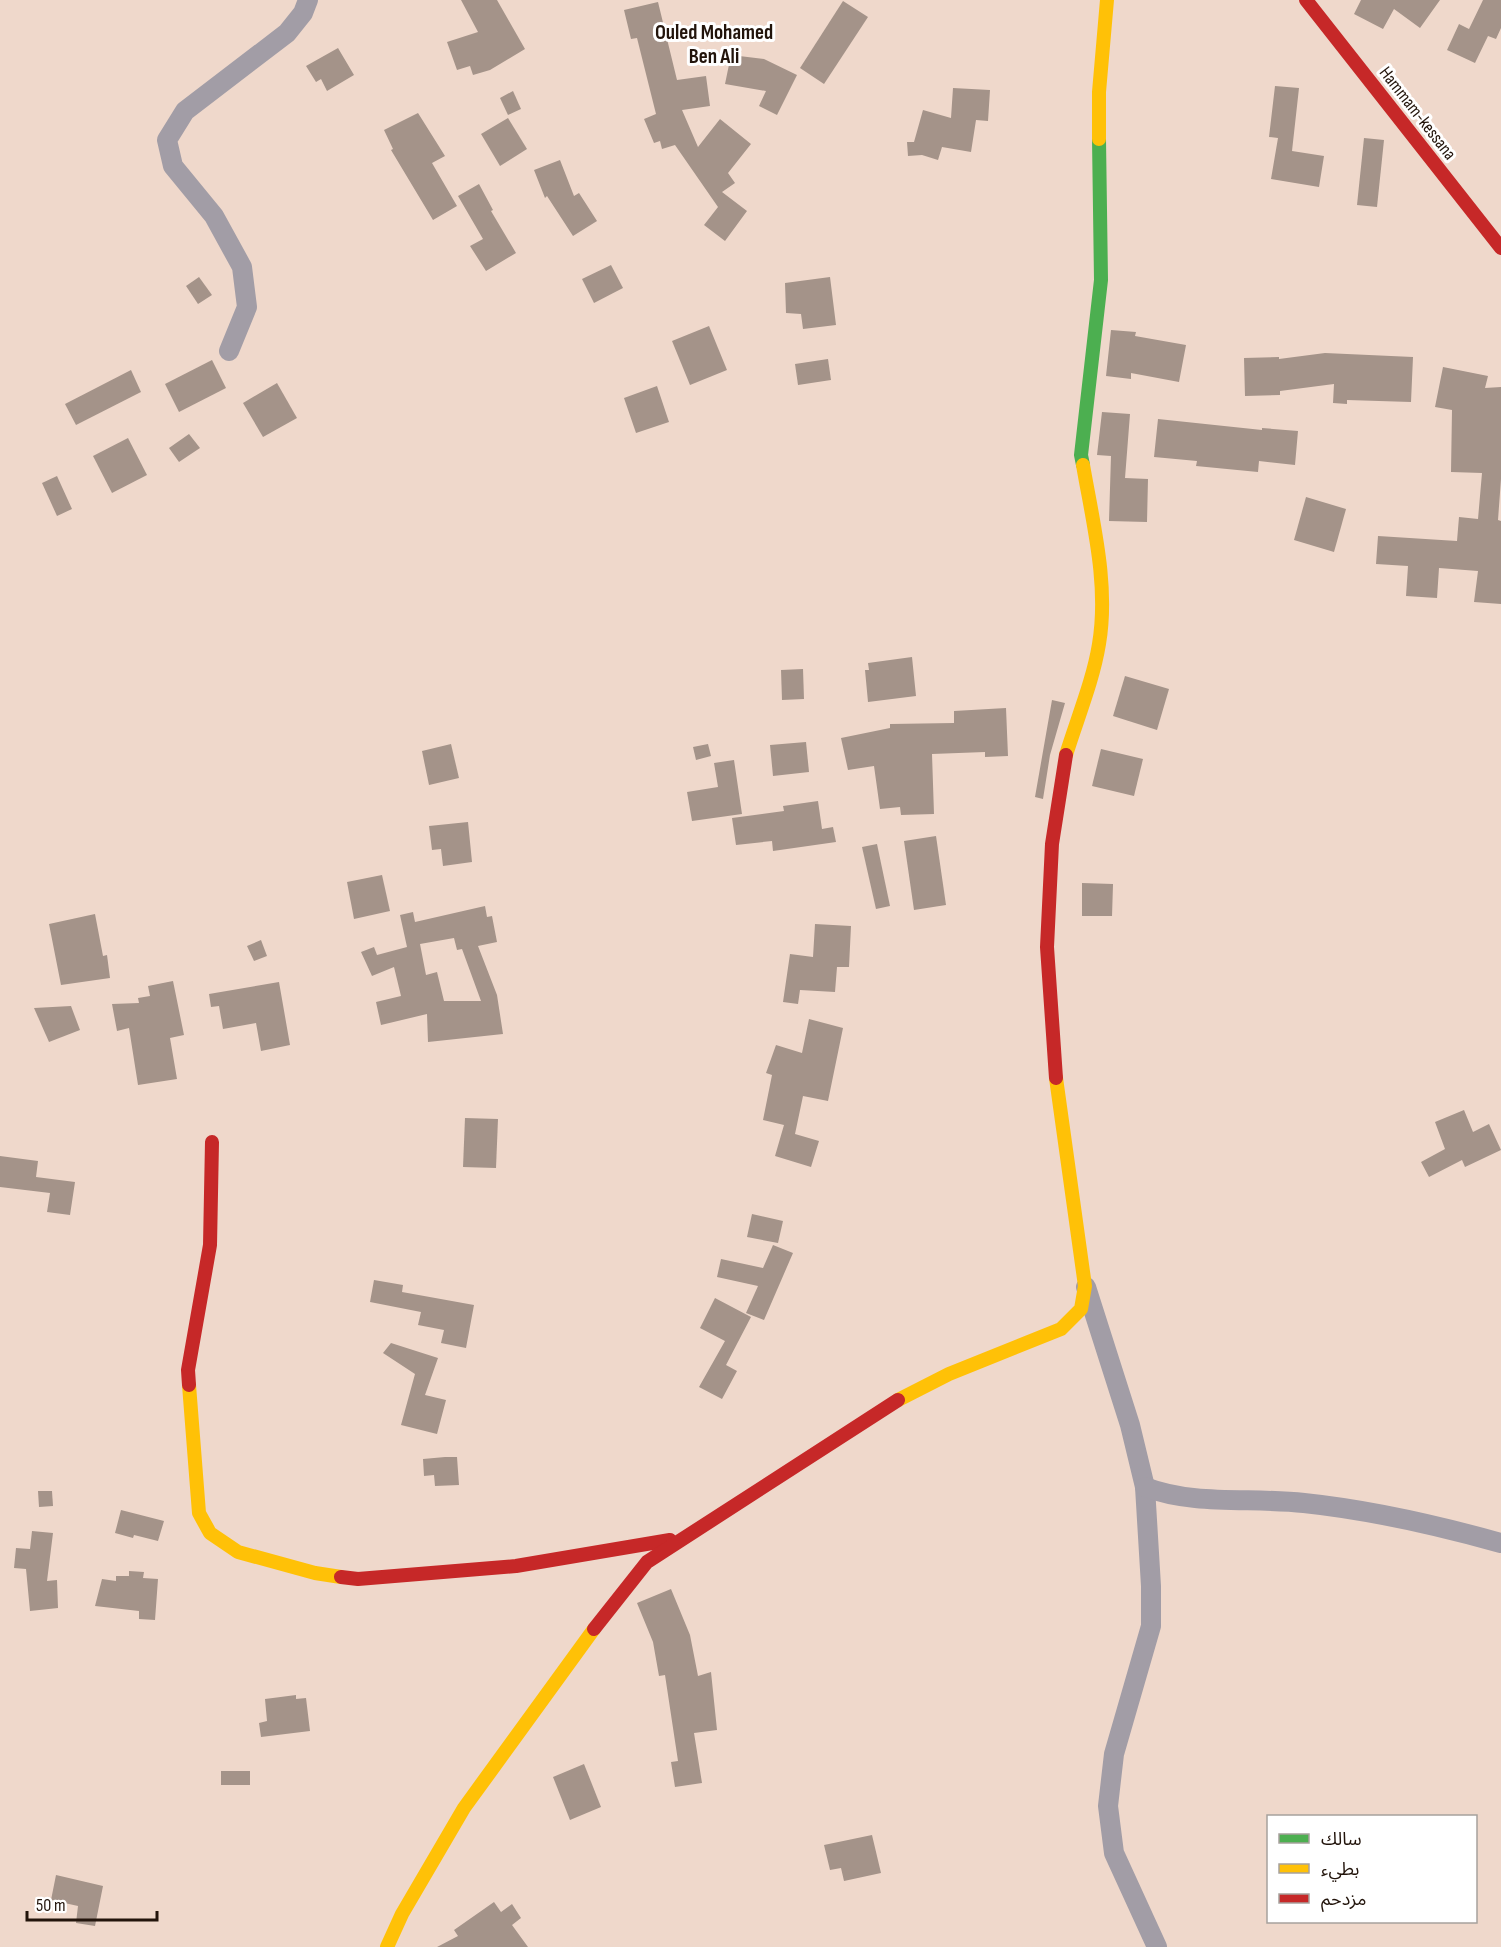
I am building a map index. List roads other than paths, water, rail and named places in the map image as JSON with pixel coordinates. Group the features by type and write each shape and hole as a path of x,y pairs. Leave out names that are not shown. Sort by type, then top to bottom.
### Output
{"street":[{"path":"229,351 246,307 242,267 214,216 173,166 167,140 185,111 287,33 303,13 308,0"},
{"path":"1107,0 1100,92 1101,280 1081,455 1098,552 1101,599 1098,644 1065,759 1052,844 1047,947 1057,1087 1085,1286 1130,1425 1145,1487 1151,1586 1150,1626 1114,1754 1108,1806 1114,1853 1157,1947"},
{"name":"Hammam-kessana","path":"1306,0 1501,248"},
{"path":"212,1142 210,1245 188,1370 199,1513 210,1533 238,1552 315,1574 358,1579 516,1566 633,1548 683,1537"},
{"path":"387,1947 402,1914 464,1808 587,1638 646,1562 885,1406 949,1374 1004,1354 1061,1329 1081,1309 1085,1286"},
{"path":"1145,1487 1170,1497 1295,1502 1418,1520 1501,1543"}],"district":[{"name":"Ouled Mohamed Ben Ali","path":"714,44"}]}
